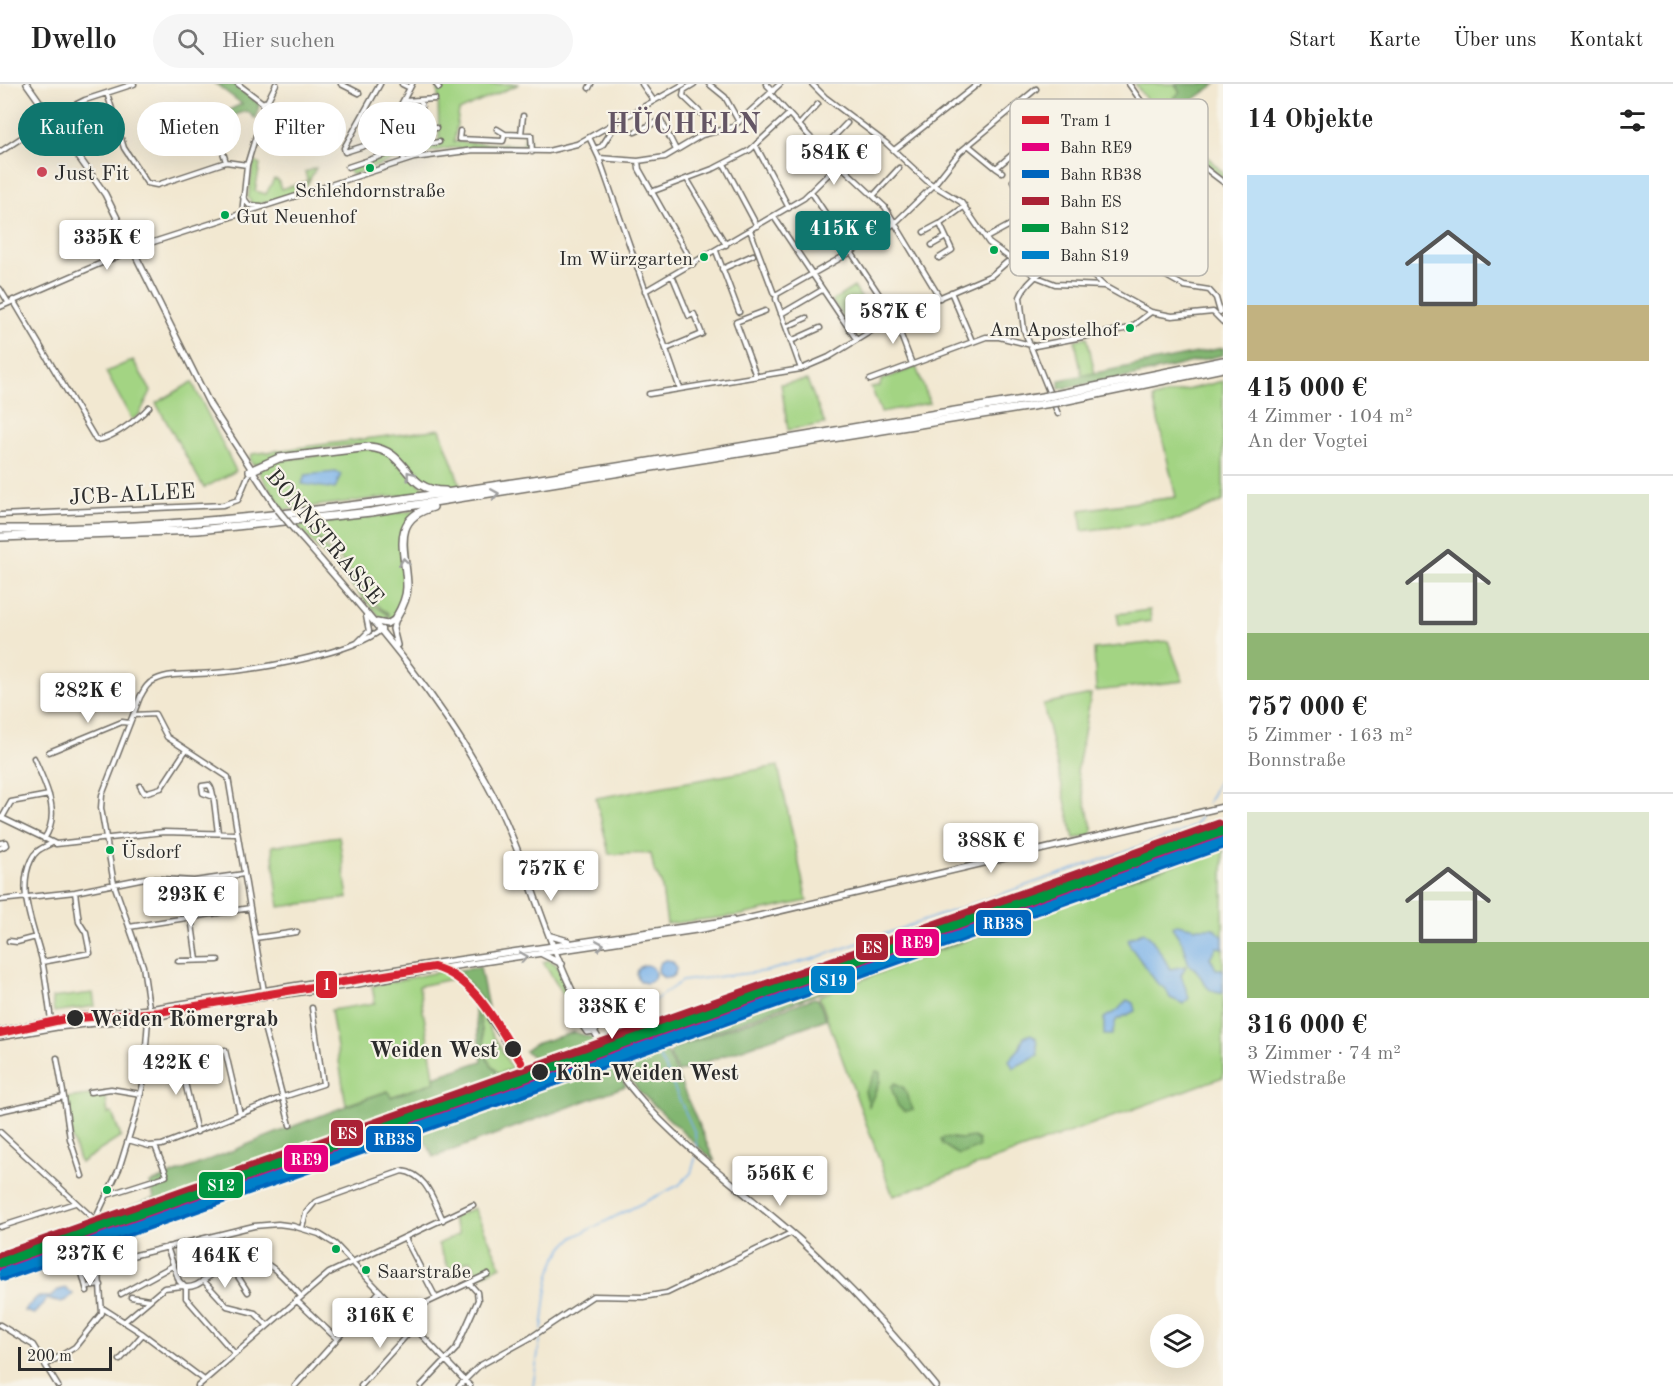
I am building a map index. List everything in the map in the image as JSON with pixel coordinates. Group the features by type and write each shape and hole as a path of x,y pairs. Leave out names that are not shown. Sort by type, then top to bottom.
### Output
{"highway":[{"path":"0,529 121,527 230,520 350,508 1053,399 1223,361"},
{"path":"0,537 136,534 251,526 456,501 1223,368"},
{"path":"249,473 279,458 369,447 392,453 422,486 436,491 463,491"},
{"path":"396,618 406,593 402,540 407,524 422,511 456,501"}],"main road":[{"name":"BONNSTRASSE","path":"27,84 39,102"},
{"name":"BONNSTRASSE","path":"78,156 105,194 210,405 249,473 292,527 399,649 440,705 486,782 520,855 557,952 585,1015"},
{"path":"376,621 387,624 396,618"},
{"path":"396,618 393,629 399,649"},
{"path":"0,1037 57,1026 148,1017 355,985 436,969 703,929 1223,807"},
{"path":"0,1030 51,1020 149,1009 570,942 754,917"},
{"path":"541,947 551,936 570,942"},
{"path":"542,954 562,964"},
{"path":"355,985 364,980 361,976"},
{"path":"264,991 269,997"},
{"path":"257,999 264,991"},
{"path":"591,1014 597,1018 598,1027 594,1031 587,1032 582,1029 581,1020 585,1015 591,1014"},
{"path":"594,1031 629,1085 665,1125 791,1233 846,1285 936,1386"}],"street":[{"path":"85,102 134,84"},
{"path":"238,84 262,102"},
{"path":"267,102 276,84"},
{"path":"340,84 359,93"},
{"path":"370,102 380,84"},
{"path":"402,84 411,86 403,101"},
{"path":"642,84 654,101"},
{"path":"0,307 134,249 404,161 467,150 532,152 565,148 684,84"},
{"path":"694,84 684,90 683,96 704,116 711,132"},
{"path":"709,84 725,97 739,122"},
{"path":"766,84 799,125 874,195 895,223 940,298"},
{"path":"599,158 638,161 665,157 711,132 733,127 780,84"},
{"path":"649,394 801,369 829,357 894,317 992,275 1009,259 986,238 965,206 933,186 894,150 812,84"},
{"path":"894,150 978,84"},
{"path":"1129,84 1141,99"},
{"path":"1024,99 1036,89"},
{"path":"107,93 124,148 147,183 157,184 226,162 247,165"},
{"path":"403,101 435,99"},
{"path":"799,125 818,104"},
{"path":"801,369 781,314 777,294 895,223 933,186 968,145 1010,111"},
{"path":"651,192 724,164 756,146 789,114"},
{"path":"520,134 523,116"},
{"path":"634,132 659,120 663,121 676,150"},
{"path":"823,148 847,123"},
{"path":"358,125 344,151 358,147"},
{"path":"497,129 505,134 531,135 532,152"},
{"path":"595,149 602,146 613,129"},
{"path":"460,130 459,139 490,142 503,141 505,134"},
{"path":"589,137 599,158 680,389"},
{"path":"0,152 18,140"},
{"path":"847,170 871,145"},
{"path":"968,145 1002,172"},
{"path":"242,214 247,165 253,146"},
{"path":"756,146 789,207"},
{"path":"224,156 226,162"},
{"path":"348,167 381,156"},
{"path":"403,156 404,161"},
{"path":"996,168 1010,156"},
{"path":"638,161 639,169 651,192 693,264"},
{"path":"645,291 812,194 840,163"},
{"path":"724,164 758,226"},
{"path":"874,195 899,168"},
{"path":"1208,169 1223,182"},
{"path":"687,178 726,245"},
{"path":"243,194 248,204 265,206"},
{"path":"812,194 894,317 912,364"},
{"path":"924,232 940,224 965,206"},
{"path":"774,217 856,339"},
{"path":"939,258 952,250 940,224"},
{"path":"986,238 1010,225"},
{"path":"750,230 774,294"},
{"path":"932,245 946,237"},
{"path":"716,251 739,312"},
{"path":"722,269 753,255"},
{"path":"666,349 702,334 694,314 689,316 672,275"},
{"path":"1166,276 1184,286 1209,290 1216,298 1223,322"},
{"path":"1058,414 1024,330 1020,297 1036,277 1055,284 1104,286"},
{"path":"1093,284 1094,278 1151,312 1172,316 1220,313"},
{"path":"0,289 10,301 96,440 104,439 139,418 149,407"},
{"path":"781,314 822,290"},
{"path":"951,292 972,341"},
{"path":"756,376 736,322 765,310"},
{"path":"870,380 972,341 993,336 1030,345 1130,328 1151,312"},
{"path":"786,327 806,318"},
{"path":"791,341 820,328"},
{"name":"JCB-ALLEE","path":"0,515 177,509 223,504 238,500 249,473"},
{"path":"351,645 362,639 369,631 369,622 361,604"},
{"path":"46,1365 75,1347 101,1316 104,1309 95,1220 128,1140 141,1094 149,1009 146,976 114,884 101,808 102,795 143,691 159,678 235,671 351,645 367,640 382,629"},
{"path":"134,715 155,714 163,733 228,777 264,991"},
{"path":"49,752 122,722 130,723"},
{"path":"140,786 144,794 161,788 186,750"},
{"path":"34,758 49,795 52,818 44,839"},
{"path":"49,795 11,802 1,817 52,843 76,844 105,838 164,832 237,834"},
{"path":"214,797 218,833"},
{"path":"0,843 6,842 7,845 0,848"},
{"path":"51,1020 42,962 26,898 27,870 31,858 38,850 52,843"},
{"path":"0,900 75,892 157,877 194,881 244,874"},
{"path":"42,962 90,953 86,933 79,922 75,892"},
{"path":"129,927 250,908"},
{"path":"190,917 198,960"},
{"path":"255,938 297,932"},
{"path":"9,941 16,942 36,937"},
{"path":"178,961 218,960"},
{"path":"128,1140 155,1146 323,1084 312,1008"},
{"path":"263,1023 290,1125"},
{"path":"225,1050 240,1114"},
{"path":"57,1058 70,1139 82,1176"},
{"path":"179,1058 197,1132"},
{"path":"90,1092 111,1089 141,1094"},
{"path":"0,1111 64,1097"},
{"path":"0,1132 95,1220"},
{"path":"107,1195 166,1175 155,1146"},
{"path":"302,1228 306,1213 315,1202 402,1171 414,1174 424,1182 443,1220"},
{"path":"0,1227 75,1203"},
{"path":"198,1386 203,1379 329,1273 473,1205"},
{"path":"99,1264 266,1224 302,1228 335,1244 470,1386"},
{"path":"459,1386 479,1366 530,1338 537,1331 598,1294 643,1297 667,1293 791,1233"},
{"path":"405,1238 436,1298"},
{"path":"167,1247 184,1286 186,1298 235,1354"},
{"path":"0,1278 74,1253 77,1255 87,1289 101,1285"},
{"path":"196,1255 202,1259 211,1275"},
{"path":"125,1321 165,1287 194,1286 230,1264 248,1258 266,1262 277,1269 301,1296"},
{"path":"230,1264 248,1292"},
{"path":"121,1294 174,1266"},
{"path":"403,1314 488,1274"},
{"path":"203,1280 227,1306 255,1314 267,1325"},
{"path":"422,1386 458,1345 478,1300 477,1292 469,1283"},
{"path":"295,1386 380,1291"},
{"path":"131,1297 150,1300"},
{"path":"296,1300 337,1339"},
{"path":"104,1309 125,1321 203,1379"},
{"path":"0,1325 31,1343 58,1386"},
{"path":"361,1386 414,1327"},
{"path":"120,1360 143,1334"}],"green space":[{"path":"216,84 234,84 256,102 253,102 253,116 247,111 241,113 242,104"},
{"path":"448,84 519,84 459,111 454,142 523,145 524,138 530,138 528,148 451,148 437,151 437,142 439,142 438,90"},
{"path":"1135,84 1175,84 1180,93 1173,99 1146,99"},
{"path":"1175,84 1216,84 1194,99 1173,99 1180,92"},
{"path":"385,156 397,156 396,159 352,175 347,169"},
{"path":"1208,157 1223,173 1223,178 1208,166"},
{"path":"254,161 260,165 255,191 266,194 274,179 278,180 281,189 308,181 305,172 316,168 303,192 255,205 250,204 251,201 248,198"},
{"path":"854,287 878,323 856,336 832,301"},
{"path":"1087,337 1095,374 1082,376 1075,340"},
{"path":"1223,348 1223,355 1130,377 1059,389 1059,380"},
{"path":"133,360 151,391 139,415 132,420 106,372"},
{"path":"916,367 930,403 881,412 871,387 880,386 881,380"},
{"path":"807,380 825,424 788,430 781,384"},
{"path":"1223,381 1223,501 1181,519 1082,531 1080,510 1176,497 1153,398"},
{"path":"192,382 236,471 204,488 156,403"},
{"path":"440,429 461,487 443,488 422,482 396,453 385,447 374,445 320,449 254,465 250,460 252,454"},
{"path":"366,449 385,451 428,492 284,510 258,471 274,461"},
{"path":"421,510 403,529 404,589 397,611 390,622 388,613 369,596 337,554 317,538 375,606 387,614 386,623 297,526"},
{"path":"1150,610 1151,621 1119,625 1117,614"},
{"path":"1168,641 1183,681 1096,691 1094,649"},
{"path":"1091,694 1077,772 1093,830 1091,835 1074,839 1043,704"},
{"path":"778,766 807,901 742,915 667,924 661,882 654,870 651,854 609,854 596,798"},
{"path":"339,836 348,898 279,907 272,846"},
{"path":"1223,837 1223,846 1085,894 666,1050 715,1162 639,1091 614,1056"},
{"path":"1223,848 1223,1077 893,1196 819,996 1096,891"},
{"path":"549,960 557,965 577,1017 543,962"},
{"path":"480,967 488,1008 466,981 454,971"},
{"path":"442,971 456,978 419,986 435,1082 390,1097 388,1091 346,1105 331,1010 375,1003 372,986"},
{"path":"93,993 95,1006 54,1012 52,998"},
{"path":"814,998 818,999 826,1019 678,1072 670,1055 672,1049"},
{"path":"473,999 478,1008 487,1059 498,1074 528,1065 537,1067 404,1118 100,1224 99,1219 154,1198 150,1183 358,1101 388,1091 391,1097 435,1082 434,1077 482,1061"},
{"path":"478,1008 512,1069 498,1074 487,1059"},
{"path":"574,1032 593,1038 599,1047 546,1063 543,1057 533,1057 525,1051 535,1044"},
{"path":"607,1058 626,1086 434,1157 416,1125"},
{"path":"876,1071 880,1072 880,1081 869,1106 865,1091"},
{"path":"895,1083 904,1088 913,1110 905,1111 898,1106 891,1087"},
{"path":"105,1093 108,1114 112,1113 121,1137 80,1163 72,1139 67,1098"},
{"path":"944,1137 961,1139 973,1137 978,1140 979,1147 959,1155 943,1145 941,1139"},
{"path":"474,1208 501,1266 479,1277 471,1260 449,1269 438,1244 459,1234 452,1218"}],"water":[{"path":"336,472 341,474 335,489 302,484 305,475"},
{"path":"1177,924 1196,928 1214,928 1223,937 1223,948 1217,947 1210,957 1216,969 1223,969 1223,993 1211,990 1198,972 1189,965 1182,942 1172,927"},
{"path":"1143,932 1154,943 1170,969 1186,966 1181,975 1189,998 1184,1004 1170,998 1166,989 1157,983 1130,946 1128,939"},
{"path":"667,960 673,963 676,969 673,975 667,978 661,975 658,969 661,963"},
{"path":"646,965 652,968 655,974 652,980 646,983 640,980 637,974 640,968"},
{"path":"1127,1000 1133,1003 1135,1011 1116,1020 1112,1035 1104,1035 1104,1018 1118,1010"},
{"path":"1031,1034 1036,1038 1038,1055 1013,1068 1009,1060 1019,1049 1024,1037"},
{"path":"66,1288 73,1294 67,1300 58,1302 47,1299 34,1314 24,1311 37,1297 51,1297 56,1291"}],"waterway":[{"path":"1207,804 1223,772"},
{"path":"652,1002 682,981 767,971 812,959 1185,831 1195,825 1201,817"},
{"path":"655,1047 695,1133 697,1151"},
{"path":"542,1329 549,1278 558,1254 566,1244 576,1236 679,1185 691,1173 696,1156"},
{"path":"533,1386 541,1334"}],"tram line":[{"name":"1","path":"0,1033 65,1019 159,1012 434,967 449,973 474,993 495,1020 521,1062"},
{"path":"487,1019 517,1064"}],"rail line":[{"name":"ES","path":"0,1256 1219,824"},
{"name":"S12","path":"0,1263 1223,831"},
{"name":"RE9","path":"0,1267 1223,834"},
{"name":"S19","path":"3,1273 1223,842"},
{"name":"RB38","path":"4,1277 1223,845"}],"place":[{"name":"Schlehdornstraße","path":"370,168"},
{"name":"Just Fit","path":"42,172"},
{"name":"Gut Neuenhof","path":"225,215"},
{"name":"Im Würzgarten","path":"704,257"},
{"name":"Am Apostelhof","path":"1130,328"},
{"name":"Üsdorf","path":"110,850"},
{"name":"Weiden Römergrab","path":"75,1018"},
{"name":"Weiden West","path":"513,1049"},
{"name":"Köln-Weiden West","path":"540,1072"},
{"name":"Saarstraße","path":"366,1270"}],"district":[{"name":"HÜCHELN","path":"684,123"}]}
